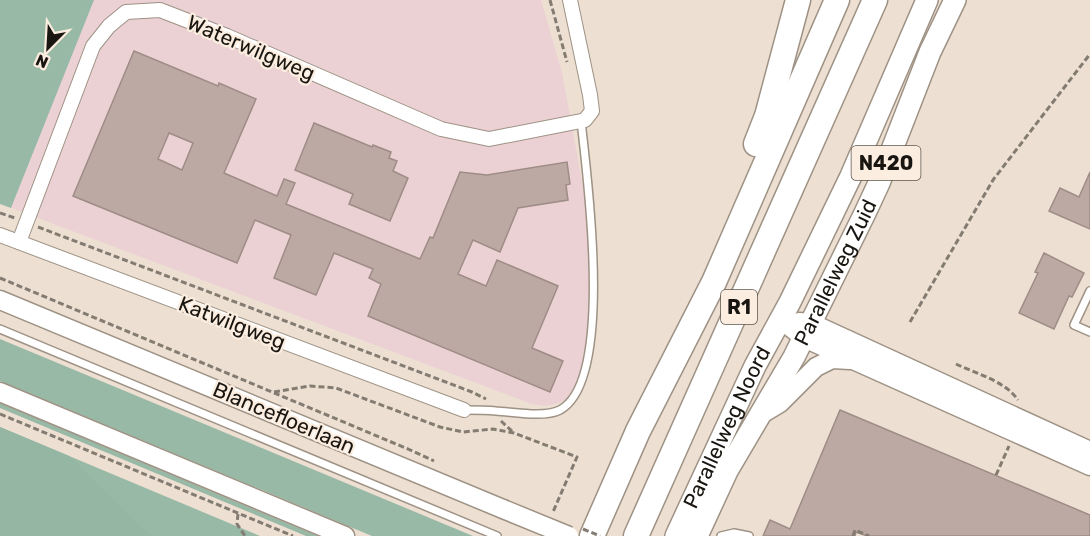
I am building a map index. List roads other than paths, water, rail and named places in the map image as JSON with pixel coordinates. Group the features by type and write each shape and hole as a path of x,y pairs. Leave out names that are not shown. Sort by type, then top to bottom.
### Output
{"highway":[{"path":"744,212 752,155 767,116 798,0"},
{"name":"R1","path":"592,536 639,431 714,282 837,0"},
{"name":"R1","path":"636,536 875,0"},
{"path":"842,78 883,0"},
{"name":"Parallelweg Zuid","path":"780,319 851,176 927,0"},
{"name":"Parallelweg Zuid","path":"697,536 727,471 808,331 879,183 921,74 955,0"},
{"name":"Parallelweg Noord","path":"676,536 749,377 780,319"}],"main road":[{"name":"Blancefloerlaan","path":"0,300 568,536"},
{"path":"780,319 1090,451"},
{"path":"808,331 851,360 1090,466"},
{"path":"760,415 780,403 816,366 832,359 851,360"},
{"path":"0,392 345,536"}],"street":[{"path":"570,0 592,111 583,120"},
{"name":"Waterwilgweg","path":"19,242 93,46 126,12 160,10 441,129 489,139 583,120"},
{"name":"Katwilgweg","path":"0,235 464,410"}],"lane":[{"path":"464,410 532,414 559,410 572,400 580,385 587,359 593,294 592,220 583,120"},
{"path":"1090,291 1074,325 1090,332"},
{"path":"0,329 497,536"},
{"path":"721,536 734,533 749,536"}]}
